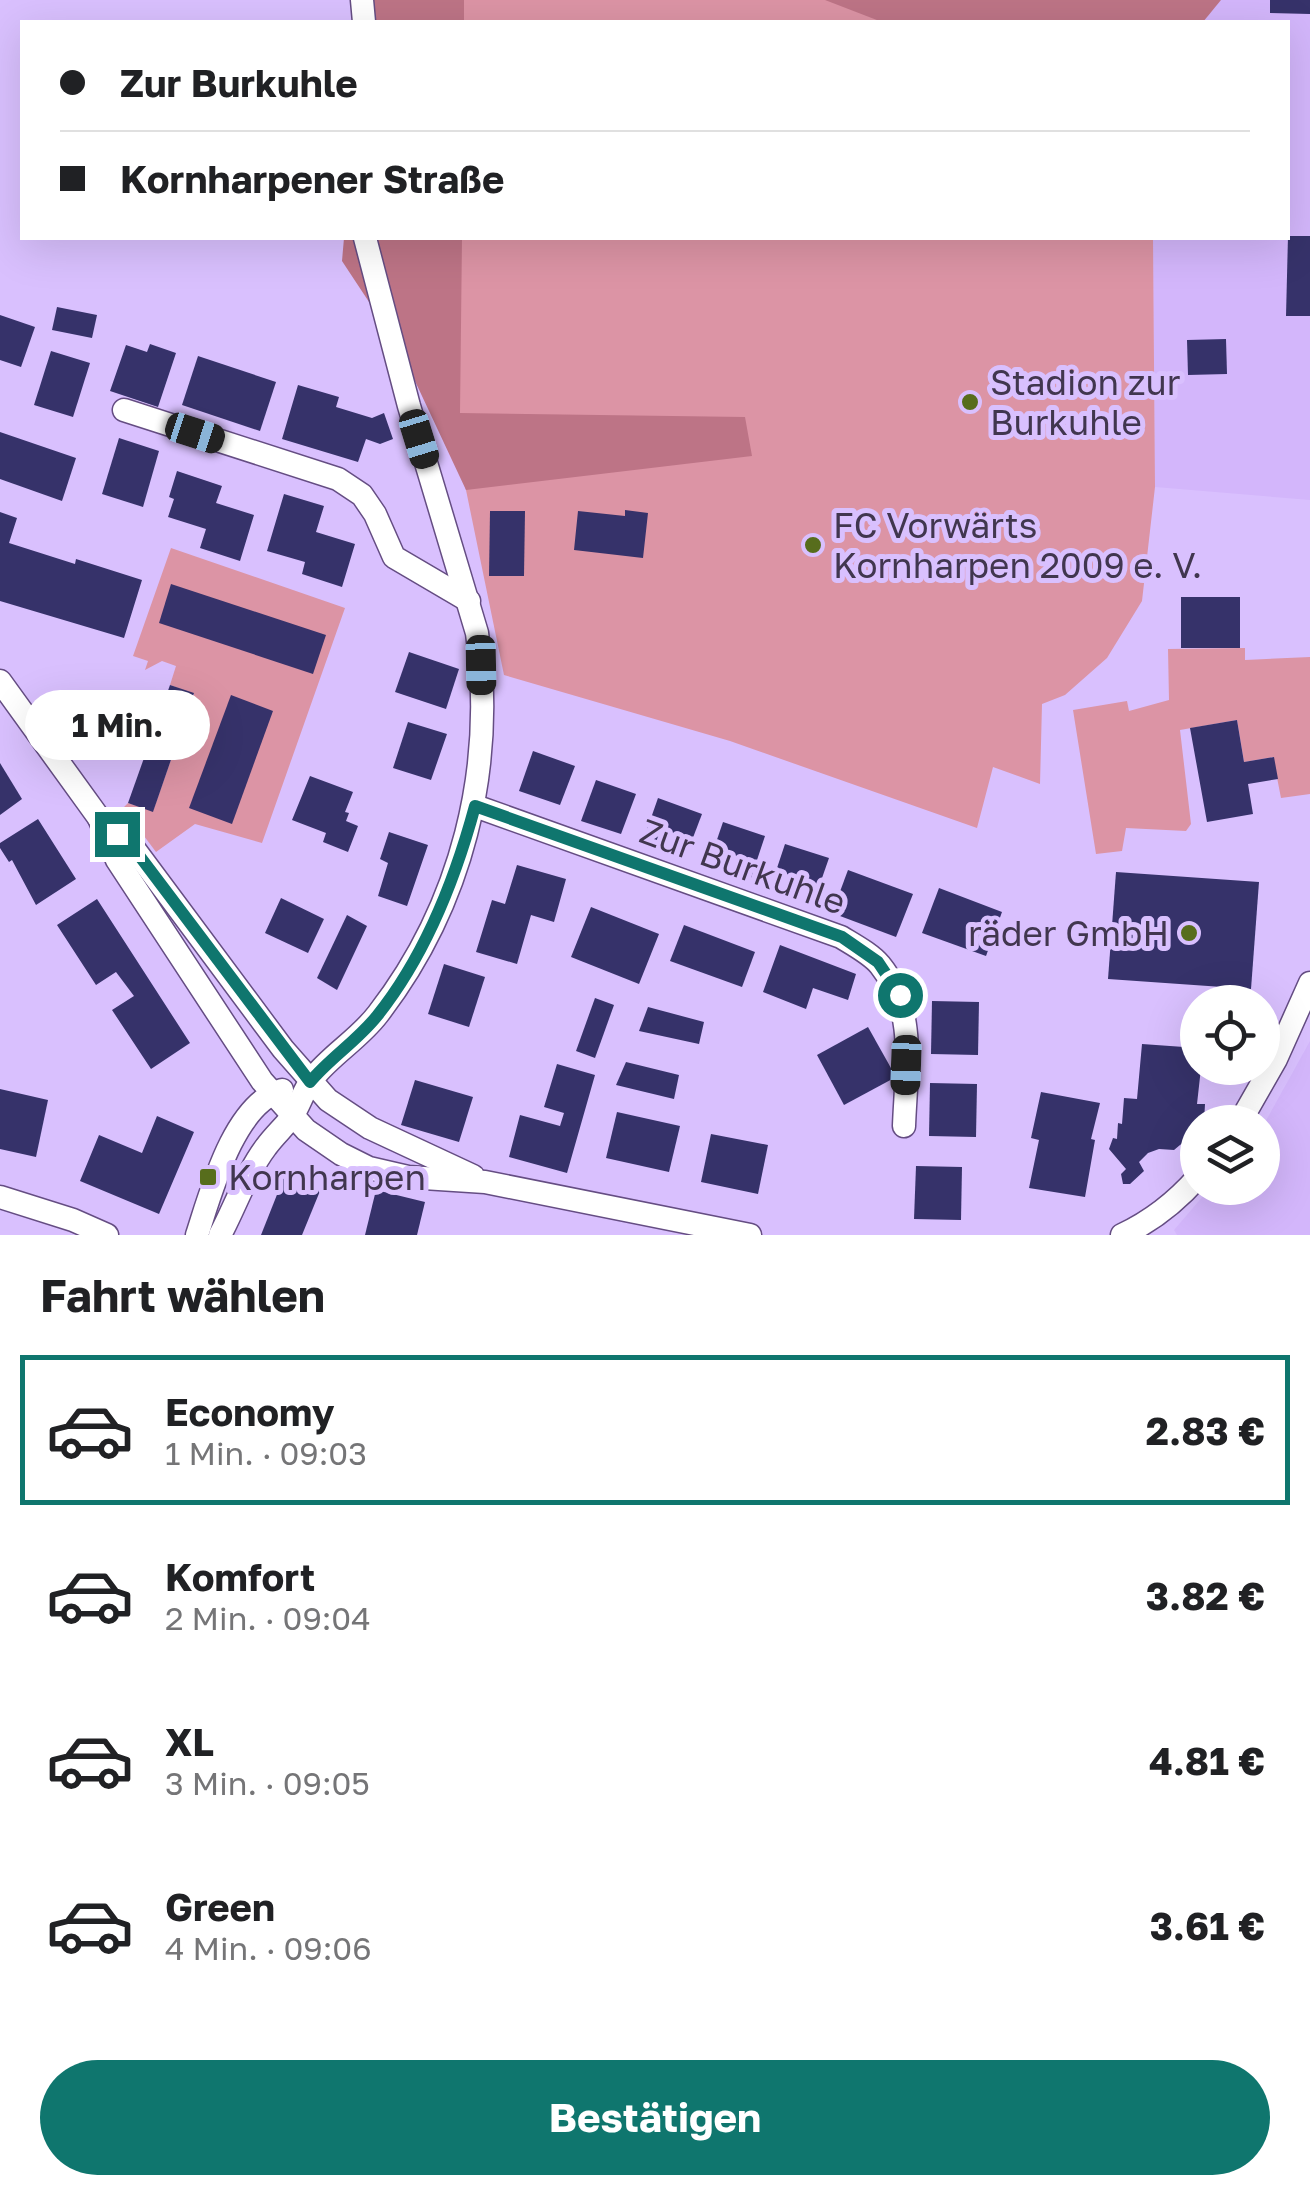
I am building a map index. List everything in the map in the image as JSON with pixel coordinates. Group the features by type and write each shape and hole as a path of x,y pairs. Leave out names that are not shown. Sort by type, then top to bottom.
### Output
{"street":[{"path":"220,1235 264,1149 292,1116 310,1082 364,1030 401,982 454,876 475,806 483,736 481,665 469,601 409,406 366,240"},
{"path":"124,410 338,479 362,495 394,557 469,601"},
{"path":"0,681 99,818 135,850 310,1082 344,1113 370,1128 486,1182"},
{"name":"Zur Burkuhle","path":"475,806 842,937 878,962 900,995 907,1034 904,1126"},
{"path":"99,818 117,860 271,1093 292,1116 340,1154 369,1168 408,1177 486,1182 750,1235"},
{"path":"1250,1105 1276,1059 1310,983"},
{"path":"197,1235 215,1180 236,1134 271,1093 310,1082"},
{"path":"0,1197 107,1235"},
{"path":"1122,1235 1180,1197"}],"shaded area":[{"path":"354,0 464,0 464,20 357,20"},
{"path":"391,0 1017,0 1068,20 391,20"},
{"path":"825,0 1221,0 1205,20 877,20"},
{"path":"1221,0 1310,0 1310,500 1155,487 1153,240 1290,240 1290,20 1205,20"},
{"path":"344,240 462,240 460,413 745,417 752,456 466,490 400,349 342,261"},
{"name":"FC Vorwärts Kornharpen 2009 e. V.","path":"395,240 1153,240 1155,487 1142,601 1107,658 1065,695 1042,704 1040,784 993,767 977,828 730,741 504,675 466,490 396,271"},
{"path":"171,548 345,608 262,843 195,824 156,852 123,808 128,803 153,811 194,694 170,685 176,666 162,661 145,670 148,661 133,656"},
{"path":"1245,648 1245,660 1310,657 1310,794 1281,798 1273,757 1244,762 1237,720 1180,730 1191,824 1186,831 1126,828 1122,851 1096,854 1073,710 1127,701 1129,711 1169,700 1168,649"},
{"path":"1310,1041 1310,1235 1177,1235 1174,1230 1195,1205 1280,1205 1280,1105 1275,1105"}],"building":[{"path":"1270,0 1310,0 1310,14 1270,13"},
{"path":"1290,236 1310,236 1310,316 1286,316 1288,240"},
{"path":"57,307 97,315 92,338 52,330"},
{"path":"0,315 35,327 21,367 0,360"},
{"path":"1226,339 1227,374 1188,375 1187,340"},
{"path":"150,344 176,353 158,407 110,391 126,345 147,352"},
{"path":"51,351 90,363 73,417 34,405"},
{"path":"198,356 276,382 260,431 182,405"},
{"path":"298,385 339,397 336,407 372,418 384,413 393,439 380,444 366,439 358,462 282,439"},
{"path":"0,432 76,458 62,501 0,479"},
{"path":"119,438 159,451 143,507 102,494"},
{"path":"177,471 222,486 216,503 254,515 240,561 200,548 206,529 168,517"},
{"path":"284,494 324,506 316,532 355,544 342,587 302,574 305,562 267,551"},
{"path":"625,510 648,513 643,558 574,550 578,511 625,516"},
{"path":"490,511 525,511 524,576 489,576"},
{"path":"0,512 17,518 9,543 142,580 124,638 0,601"},
{"path":"171,584 326,635 313,674 159,623"},
{"path":"1181,597 1240,597 1240,648 1181,648"},
{"path":"409,652 459,669 446,709 395,692"},
{"path":"170,685 194,693 153,812 128,803"},
{"path":"231,695 273,711 232,824 189,808"},
{"path":"1237,720 1244,762 1274,757 1278,779 1248,784 1253,814 1207,822 1190,728"},
{"path":"408,722 447,734 431,780 393,768"},
{"path":"533,751 575,766 560,805 519,791"},
{"path":"0,763 22,799 0,815"},
{"path":"310,776 353,792 345,812 349,813 346,821 358,826 348,852 323,842 326,833 292,820"},
{"path":"596,780 636,794 621,834 581,821"},
{"path":"658,798 702,814 686,856 643,841"},
{"path":"38,819 76,879 36,905 0,843"},
{"path":"723,822 765,836 751,878 709,863"},
{"path":"389,832 428,845 407,906 378,896 388,863 380,859"},
{"path":"785,844 829,858 814,901 771,886"},
{"path":"517,865 566,879 554,922 531,915 517,964 476,952 492,900 505,904"},
{"path":"848,870 913,894 896,937 832,913"},
{"path":"1116,872 1259,882 1251,985 1108,979"},
{"path":"939,888 1002,912 986,956 922,933"},
{"path":"281,898 324,919 308,953 265,933"},
{"path":"97,899 190,1043 151,1069 112,1010 134,996 116,972 96,985 57,925"},
{"path":"591,907 659,934 639,984 571,957"},
{"path":"347,915 367,926 337,990 317,978"},
{"path":"684,925 755,952 742,987 670,961"},
{"path":"780,945 856,974 848,1000 813,988 806,1009 763,992"},
{"path":"444,964 485,977 469,1027 428,1014"},
{"path":"595,998 614,1005 595,1058 576,1051"},
{"path":"932,1001 979,1002 978,1055 931,1054"},
{"path":"648,1007 704,1022 699,1044 639,1031"},
{"path":"868,1027 896,1077 844,1105 817,1055"},
{"path":"1142,1044 1180,1047 1180,1085 1199,1085 1197,1104 1205,1105 1180,1105 1180,1145 1174,1150 1148,1153 1139,1162 1144,1171 1130,1184 1123,1184 1121,1174 1126,1169 1109,1149 1113,1138 1117,1139 1118,1123 1122,1124 1124,1098 1137,1099"},
{"path":"626,1062 679,1075 674,1099 616,1085"},
{"path":"557,1064 595,1075 567,1173 509,1157 520,1115 560,1126 564,1113 544,1107"},
{"path":"415,1080 473,1097 459,1142 401,1125"},
{"path":"930,1083 977,1084 976,1137 929,1136"},
{"path":"0,1089 48,1100 36,1157 0,1149"},
{"path":"1041,1092 1100,1103 1091,1139 1095,1140 1085,1197 1029,1188 1039,1140 1031,1138"},
{"path":"617,1112 680,1126 669,1172 606,1158"},
{"path":"157,1116 194,1132 159,1214 80,1181 99,1135 142,1153"},
{"path":"711,1134 768,1145 758,1194 701,1182"},
{"path":"916,1166 962,1167 961,1220 914,1219"},
{"path":"284,1177 320,1191 302,1235 261,1235"},
{"path":"376,1190 425,1202 417,1235 365,1235"}],"place":[{"name":"Stadion zur Burkuhle","path":"970,402"},
{"name":"FC Vorwärts Kornharpen 2009 e. V.","path":"813,545"},
{"name":"räder GmbH","path":"1189,933"},
{"name":"Kornharpen","path":"208,1177"}],"route":[{"path":"117,834 135,850 310,1082 352,1043 401,982 440,910 461,860 475,806 842,937 878,962 900,995"}]}
